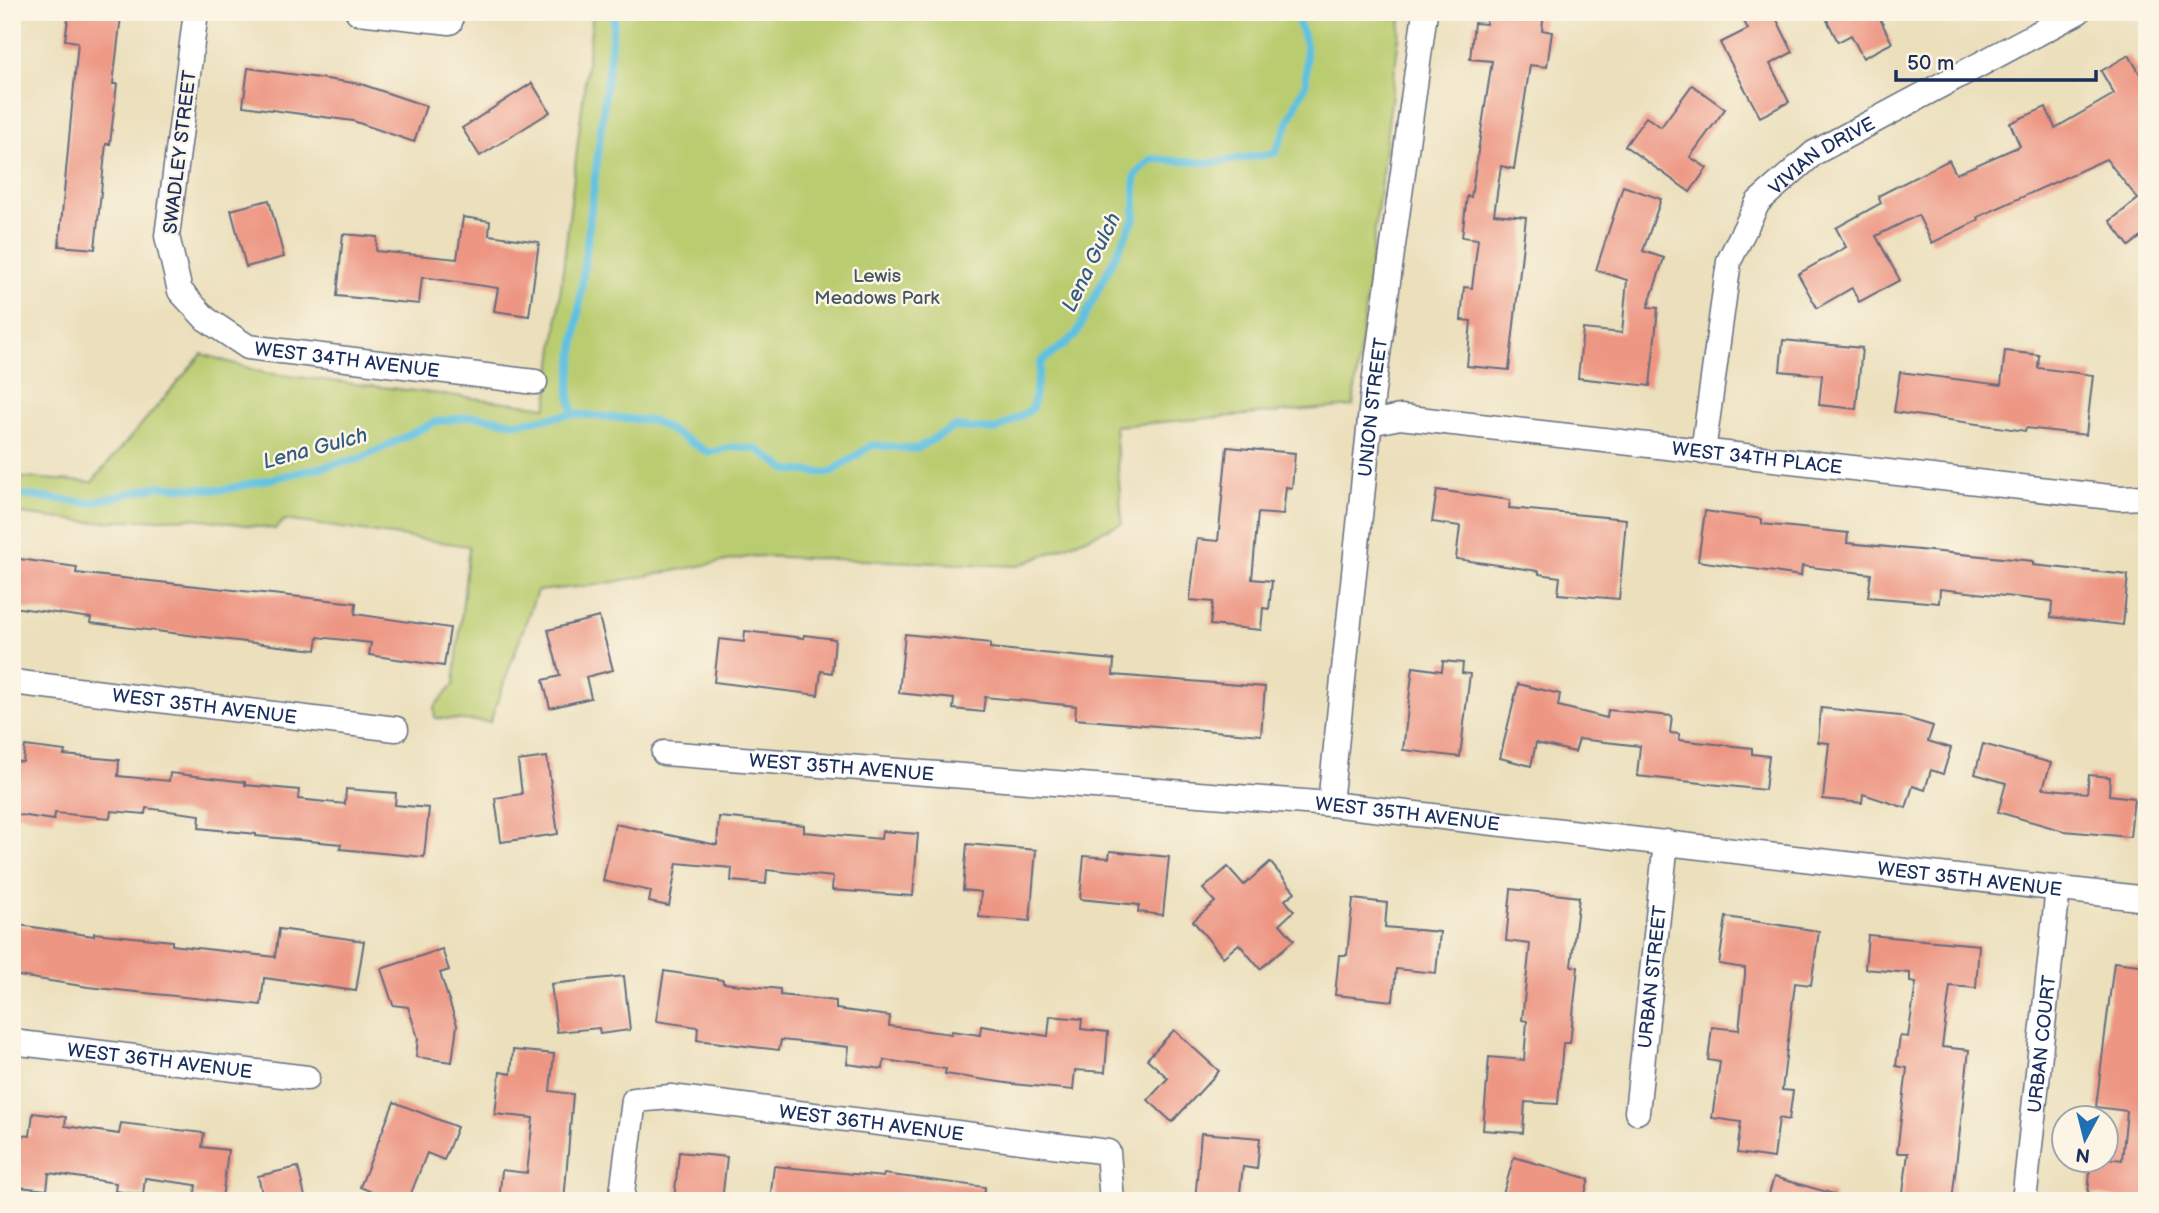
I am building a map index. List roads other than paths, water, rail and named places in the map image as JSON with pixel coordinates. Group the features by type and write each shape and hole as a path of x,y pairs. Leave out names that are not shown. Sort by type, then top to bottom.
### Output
{"street":[{"name":"SWADLEY STREET","path":"180,291 167,236 196,12"},
{"path":"358,12 450,22"},
{"name":"UNION STREET","path":"1330,804 1370,423 1425,12"},
{"name":"VIVIAN DRIVE","path":"1703,452 1729,261 1758,202 1814,153 2078,12"},
{"name":"WEST 34TH AVENUE","path":"180,291 206,319 248,347 535,382"},
{"name":"WEST 34TH PLACE","path":"1370,423 1400,417 2119,498 2147,496"},
{"name":"WEST 35TH AVENUE","path":"12,682 396,729"},
{"name":"WEST 35TH AVENUE","path":"664,753 1330,804 2147,899"},
{"name":"URBAN STREET","path":"1637,1112 1666,842"},
{"name":"URBAN COURT","path":"2024,1201 2058,888"},
{"name":"WEST 36TH AVENUE","path":"12,1042 307,1078"},
{"name":"WEST 36TH AVENUE","path":"621,1201 634,1100 671,1097 1108,1152 1112,1201"}],"waterway":[{"path":"573,414 569,392 615,12"},
{"name":"Lena Gulch","path":"12,494 90,503 159,486 223,490 362,458 435,422 475,416 517,423 573,414 654,421 709,453 731,447 757,449 787,470 830,473 872,445 916,449 954,427 996,430 1032,409 1041,362 1075,336 1135,217 1135,176 1151,159 1212,163 1275,153 1306,82 1306,44 1295,12"}],"park label":[{"name":"Lewis Meadows Park","path":"877,286"}]}
